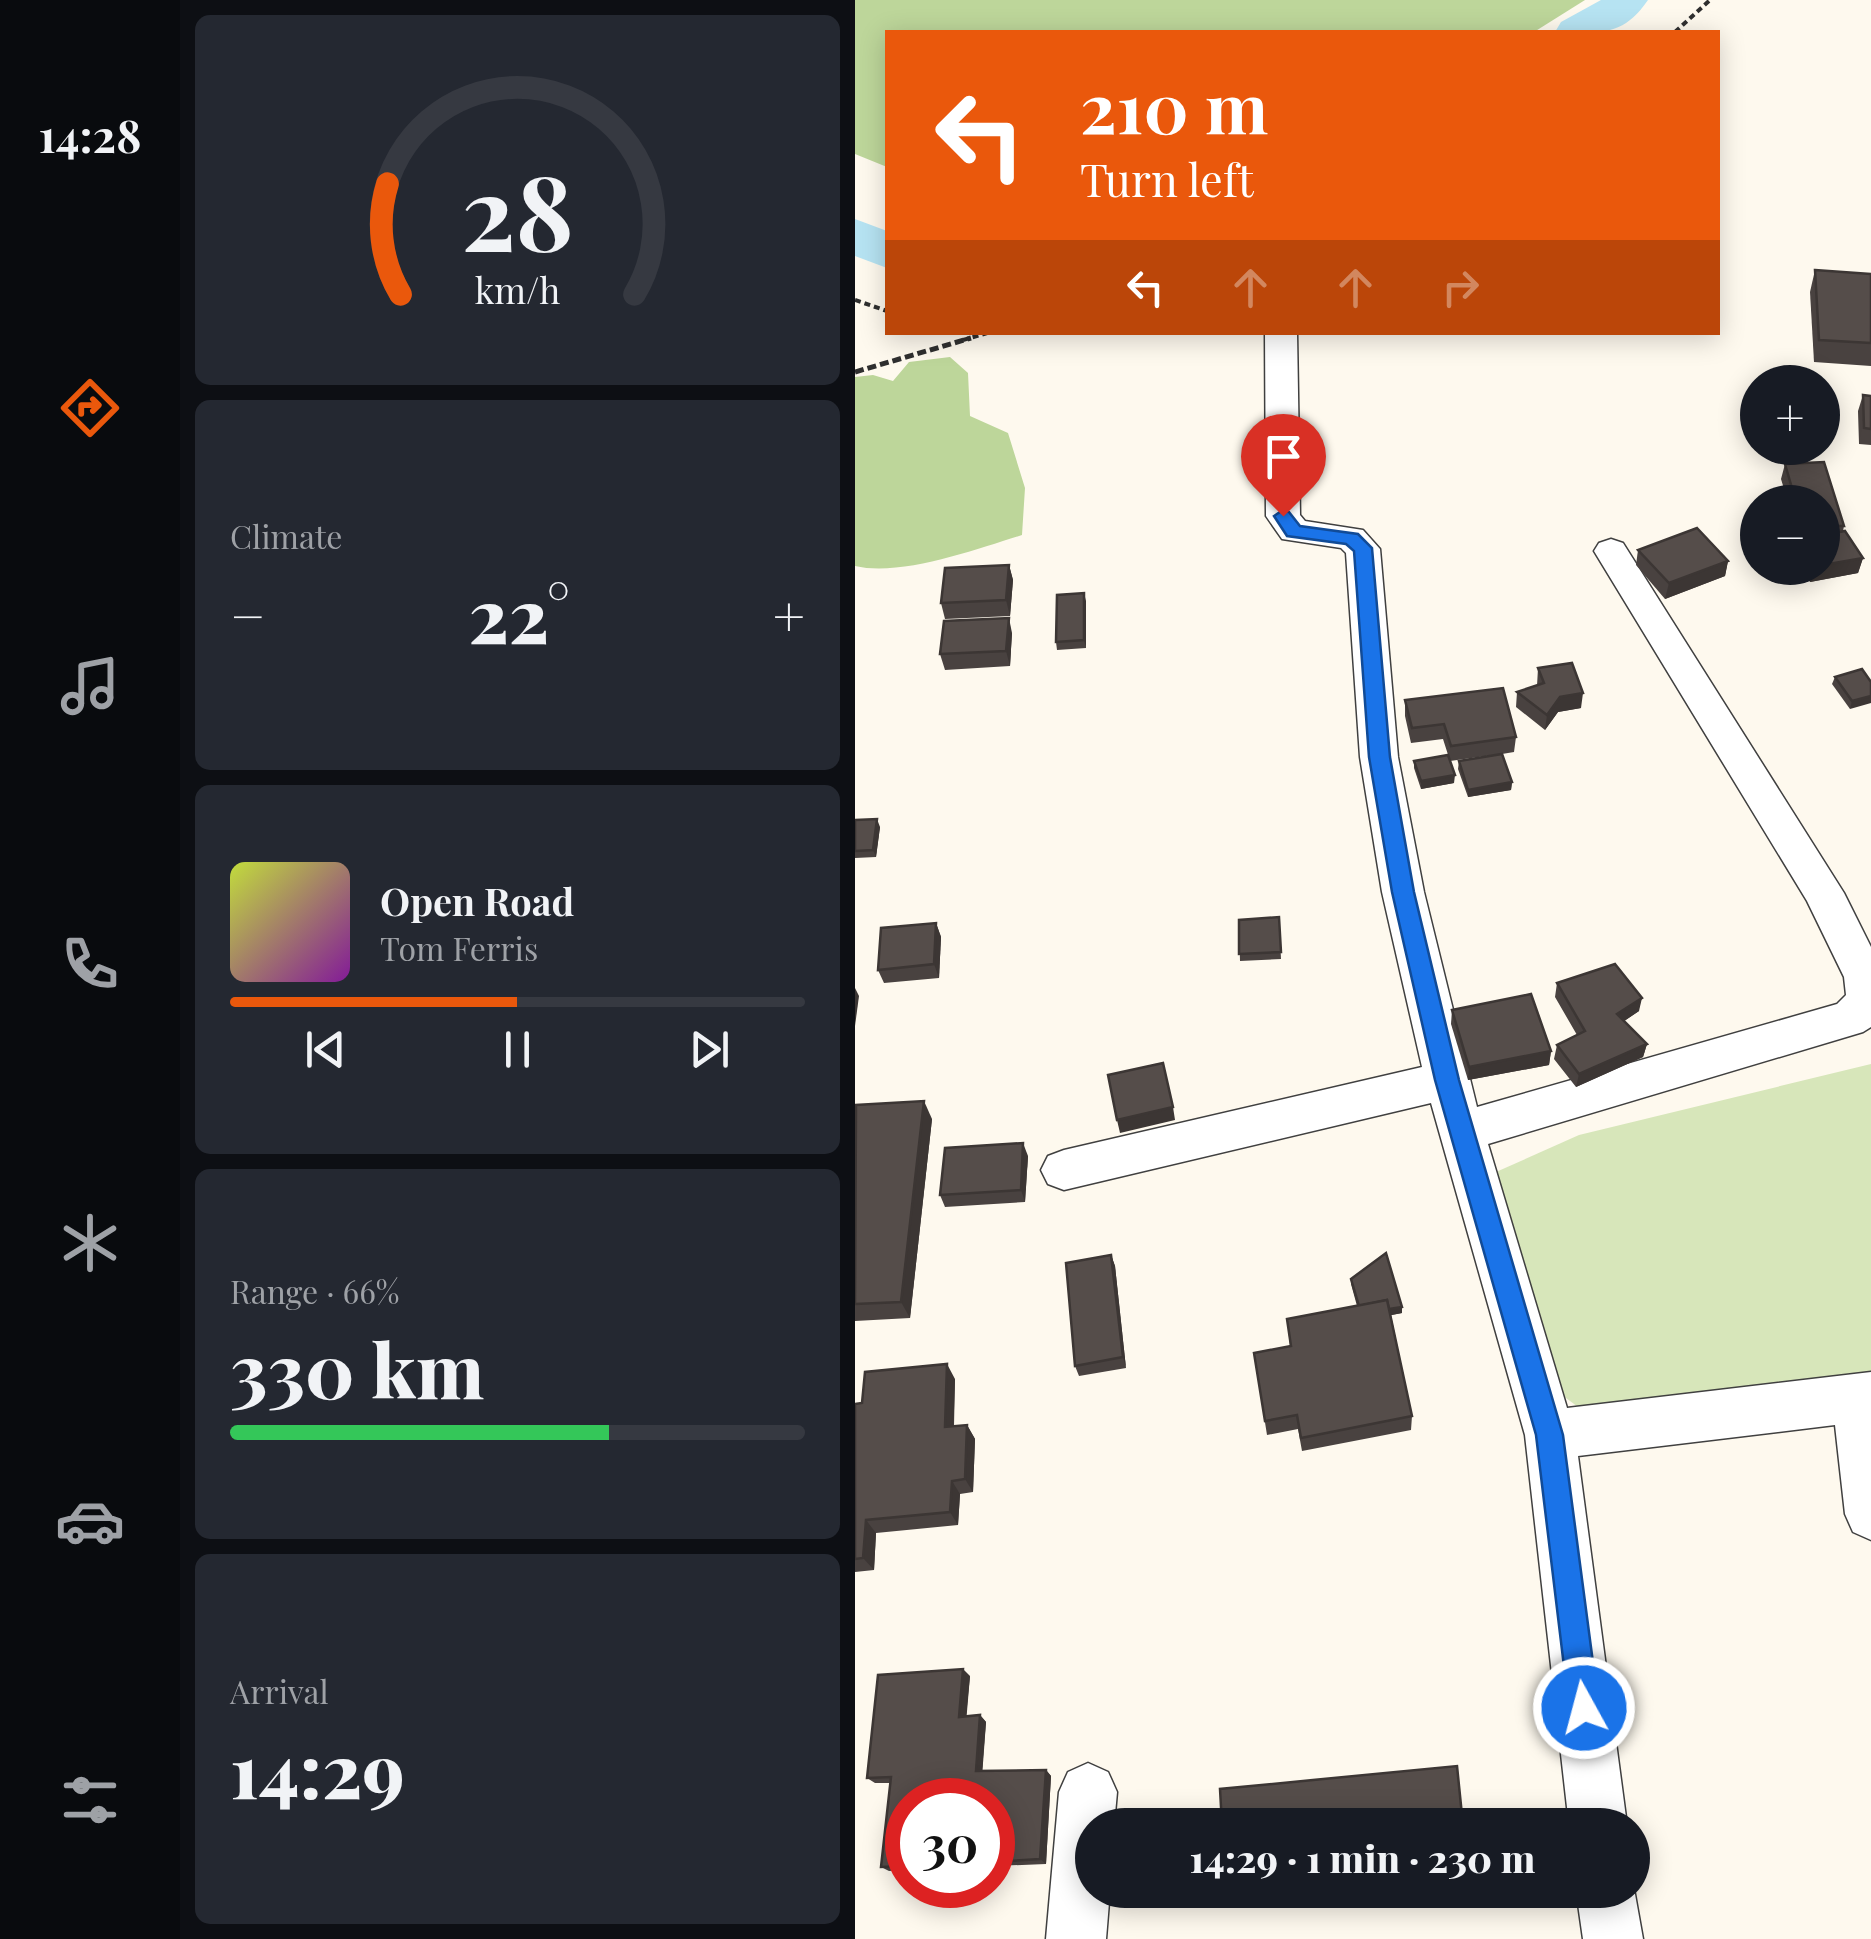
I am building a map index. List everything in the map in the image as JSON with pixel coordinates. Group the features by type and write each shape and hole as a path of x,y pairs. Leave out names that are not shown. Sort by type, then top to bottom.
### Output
{"street":[{"path":"1281,335 1283,516 1294,531 1351,538 1363,548 1379,757 1403,892 1447,1080 1549,1435 1596,1808"},
{"path":"1462,1132 1690,1062 1849,1019 1862,1011 1867,995 1865,977 1823,894 1611,551"},
{"path":"1064,1170 1447,1080"},
{"path":"1549,1435 1864,1397 1871,1514"},
{"path":"1076,1939 1088,1792"},
{"path":"1609,1908 1613,1939"}],"path":[{"path":"1677,30 1710,0"},
{"path":"855,300 885,310"},
{"path":"855,372 981,335"}],"green space":[{"path":"855,0 1585,0 1537,30 885,30 885,166 855,154"},
{"path":"950,357 968,373 970,416 1008,433 1025,488 1022,535 916,565 855,566 855,377 873,375 893,381 909,362"},
{"path":"1871,1064 1871,1376 1578,1407 1558,1392 1496,1172 1579,1135"}],"building":[{"path":"1815,270 1871,274 1871,343 1819,340"},
{"path":"1863,395 1871,396 1871,429 1864,428"},
{"path":"1785,465 1825,465 1831,485 1791,485"},
{"path":"1697,528 1728,561 1669,583 1638,550"},
{"path":"1845,531 1863,558 1840,562 1840,532"},
{"path":"1009,565 1006,600 941,603 945,568"},
{"path":"1084,593 1084,640 1056,642 1057,595"},
{"path":"1009,618 1006,651 940,654 944,621"},
{"path":"1572,663 1583,693 1560,697 1547,715 1517,692 1544,683 1538,668"},
{"path":"1862,669 1871,682 1871,696 1852,701 1835,677"},
{"path":"1503,688 1516,737 1451,746 1444,724 1412,728 1405,700"},
{"path":"1502,754 1512,782 1468,790 1459,761"},
{"path":"1448,755 1455,775 1421,781 1414,761"},
{"path":"877,819 873,850 855,851 855,820"},
{"path":"1279,917 1281,952 1239,954 1239,920"},
{"path":"936,923 934,964 878,970 881,928"},
{"path":"1615,964 1642,998 1617,1014 1647,1044 1579,1074 1557,1045 1585,1031 1557,983"},
{"path":"1531,994 1551,1051 1469,1067 1452,1010"},
{"path":"1163,1063 1173,1107 1117,1120 1108,1075"},
{"path":"924,1101 901,1302 855,1304 856,1105"},
{"path":"1023,1143 1021,1190 940,1195 945,1148"},
{"path":"1386,1253 1402,1307 1389,1309 1387,1300 1359,1306 1351,1279"},
{"path":"1111,1255 1123,1357 1075,1366 1066,1263"},
{"path":"1387,1300 1412,1416 1301,1438 1297,1415 1265,1421 1254,1353 1291,1346 1287,1319"},
{"path":"947,1364 945,1427 967,1425 965,1479 952,1481 950,1512 866,1520 863,1558 855,1559 855,1404 862,1403 865,1372"},
{"path":"963,1669 959,1717 980,1715 976,1771 1046,1770 1040,1859 1015,1861 1015,1778 867,1778 878,1675"},
{"path":"1457,1766 1461,1808 1221,1808 1220,1789"},
{"path":"885,1831 885,1867 881,1867"}],"waterway":[{"path":"1582,30 1616,11 1625,0"},
{"path":"855,235 885,251"}],"route":[{"path":"1283,516 1294,531 1351,538 1363,548 1379,757 1403,892 1447,1080 1549,1435 1584,1708"}]}
